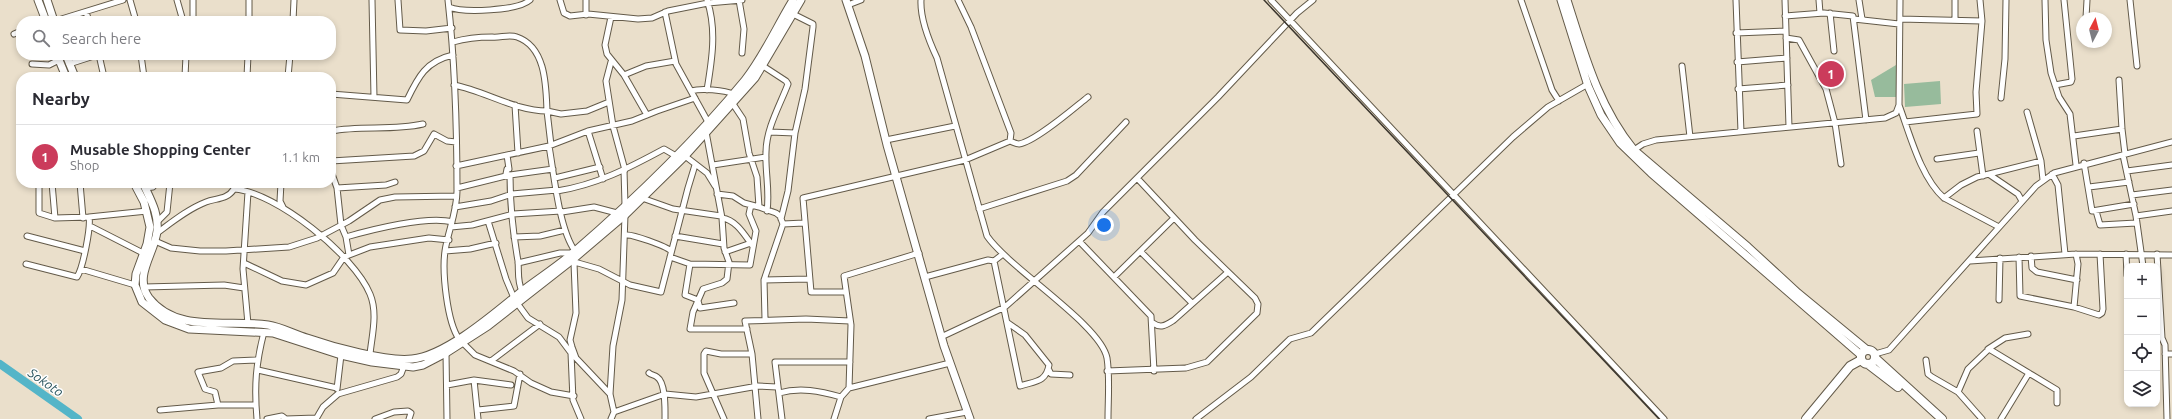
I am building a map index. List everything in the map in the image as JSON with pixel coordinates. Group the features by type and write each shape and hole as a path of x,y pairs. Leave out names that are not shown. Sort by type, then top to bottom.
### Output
{"main road":[{"path":"1806,419 1850,366 1872,351 1875,356 1942,419"},
{"path":"1864,357 1875,356"},
{"path":"1864,357 1934,419"}],"street":[{"path":"38,0 44,16"},
{"path":"47,0 53,16"},
{"path":"72,16 123,0"},
{"path":"130,0 135,16"},
{"path":"177,0 181,16"},
{"path":"193,0 193,16"},
{"path":"249,0 249,16"},
{"path":"293,16 294,0"},
{"path":"372,0 374,97"},
{"path":"398,0 400,30 426,31 452,28"},
{"path":"448,0 453,42 456,142 455,207 445,251 444,268 450,321 461,341 475,355 520,374 527,381 551,392 574,396"},
{"path":"449,7 459,10 479,10 517,5 530,0"},
{"path":"560,0 566,15 577,17 586,15 638,20 652,18 665,12 708,1 740,0 744,29 742,53"},
{"path":"586,0 586,15"},
{"path":"515,301 522,291 574,252 625,205 676,156 708,122 733,94 754,67 793,0"},
{"path":"136,188 147,211 150,227 136,274 135,285 139,296 176,326 189,329 264,332 341,355 404,366 423,365 446,353 515,301 572,262 625,215 685,156 733,104 763,66 801,0"},
{"path":"861,0 847,2 864,56 896,177 942,337 970,419"},
{"path":"921,0 925,25 937,58 987,236 1003,254 1075,316 1100,342 1107,357 1108,419"},
{"path":"958,0 971,28 1011,133 1010,141"},
{"path":"1271,0 1664,419"},
{"path":"942,337 1005,307 1079,241 1090,230 1103,212 1218,97 1290,20 1313,0"},
{"path":"1520,0 1552,90 1559,101"},
{"path":"1560,0 1588,84 1602,115 1632,156 1717,225"},
{"path":"1567,0 1599,96 1619,131 1634,150 1717,225 1798,293 1864,357"},
{"path":"1736,0 1738,89 1741,132"},
{"path":"1785,0 1789,127"},
{"path":"1819,0 1820,13"},
{"path":"1859,0 1862,19"},
{"path":"1900,0 1899,105 1929,181 1944,198 1999,227"},
{"path":"1955,0 1955,20"},
{"path":"1905,122 1976,116 1982,21 1980,0"},
{"path":"2001,98 2005,58 2006,0"},
{"path":"2045,0 2046,40 2058,96 2070,114 2074,136 2076,166"},
{"path":"2055,85 2071,82 2072,79 2064,0"},
{"path":"2086,12 2087,0"},
{"path":"2130,0 2137,66"},
{"path":"707,90 713,56 711,15 708,1"},
{"path":"86,12 87,16"},
{"path":"665,12 675,61 708,122"},
{"path":"1785,16 1820,13 1851,15 1854,19 1866,120"},
{"path":"1830,13 1834,51"},
{"path":"765,319 764,280 782,221 788,191 795,133 805,89 813,24 793,14"},
{"path":"611,17 605,45 607,54 624,75 647,115"},
{"path":"1854,19 1899,22 1955,20 1982,21"},
{"path":"1736,33 1786,31"},
{"path":"453,42 474,37 516,37 526,43 537,53 543,68 547,88 547,112 553,169 561,211 570,244 574,252"},
{"path":"1786,38 1799,40 1826,89 1835,123 1841,164"},
{"path":"336,94 407,100 416,82 430,64 453,55"},
{"path":"1737,62 1787,58"},
{"path":"32,64 49,65 55,60"},
{"path":"59,60 62,72"},
{"path":"68,60 74,72"},
{"path":"70,64 82,60"},
{"path":"99,60 103,72"},
{"path":"142,60 143,72"},
{"path":"185,72 186,60"},
{"path":"247,72 248,60"},
{"path":"288,72 290,60"},
{"path":"624,75 646,66 675,61"},
{"path":"612,62 606,81 612,126 625,170 625,205"},
{"path":"763,66 786,81 788,84 770,132 766,151 769,197 767,211"},
{"path":"1682,66 1690,137"},
{"path":"2120,80 2124,154 2134,204 2143,263"},
{"path":"1196,419 1251,377 1290,339 1311,333 1513,137 1559,101 1588,84"},
{"path":"1738,89 1788,85"},
{"path":"454,86 468,88 515,105 561,114 587,111 609,102"},
{"path":"692,91 698,88 727,91 733,94"},
{"path":"845,292 811,292 802,204 803,198 806,196 896,177 965,160 1010,141 1019,144 1057,121 1088,97"},
{"path":"456,166 550,145 588,131 632,121 695,98"},
{"path":"733,104 743,120 751,160 757,177 760,207"},
{"path":"515,105 518,153"},
{"path":"1634,150 1643,144 1656,140 1885,118 1896,113 1899,105"},
{"path":"2027,112 2041,161 2044,180"},
{"path":"979,209 1067,181 1076,175 1126,122"},
{"path":"336,130 350,127 385,129 423,124"},
{"path":"886,140 955,126"},
{"path":"2074,136 2122,128"},
{"path":"588,131 603,179"},
{"path":"1977,131 1983,176"},
{"path":"706,132 721,217 723,244 730,262 728,264 727,279 722,283 703,289 698,300 690,329 747,329"},
{"path":"770,132 795,133"},
{"path":"336,161 414,156 424,151 434,134 447,141 456,142"},
{"path":"1875,356 1889,350 2022,201 2052,174 2084,163 2172,142"},
{"path":"455,207 491,201 512,194 583,186 625,170 664,149 676,156"},
{"path":"1937,159 1979,153"},
{"path":"508,155 509,169 507,169 506,174 510,175 514,237 518,263 518,281 522,291"},
{"path":"685,156 707,173 717,191 733,196 751,206 760,207 780,216 782,221"},
{"path":"713,165 766,157"},
{"path":"1944,198 1961,185 1983,176 2041,161"},
{"path":"2084,163 2092,211 2134,204"},
{"path":"572,262 599,269 622,282 661,292 695,165"},
{"path":"2127,172 2172,165"},
{"path":"555,178 600,167"},
{"path":"456,188 510,175 553,169"},
{"path":"2052,174 2058,185 2065,254"},
{"path":"1990,175 2018,194 2022,201"},
{"path":"1107,371 1154,371 1186,368 1207,362 1257,313 1258,304 1255,298 1174,218 1137,178"},
{"path":"337,188 386,185 395,182"},
{"path":"2088,187 2129,182"},
{"path":"336,185 340,225 346,237 347,256"},
{"path":"39,188 38,211 56,218 83,218 147,211"},
{"path":"53,188 56,218"},
{"path":"80,188 83,218"},
{"path":"145,188 154,206 157,222 157,233 144,274 144,287 149,303"},
{"path":"157,222 167,212 169,188"},
{"path":"281,188 280,201 283,208"},
{"path":"157,233 182,215 206,202 228,196 234,189 266,198 327,239 347,256 370,293 374,306 370,354"},
{"path":"2132,195 2172,190"},
{"path":"248,192 244,263 244,288 248,324"},
{"path":"155,241 170,248 226,251 288,247 317,238 380,200 395,197 456,196"},
{"path":"642,198 682,211 730,219 736,223 752,244"},
{"path":"626,235 631,234 642,240 661,245 671,254 690,264 750,265 752,244 756,231 749,214 751,206"},
{"path":"346,237 403,223 443,220 452,225 472,225 513,214 594,207 617,212"},
{"path":"2096,211 2100,225 2136,223"},
{"path":"2136,216 2172,211"},
{"path":"612,419 614,412 610,394 613,346 621,304 626,235 625,215"},
{"path":"26,264 75,277 78,276 81,269 90,226 89,217"},
{"path":"1114,277 1174,218"},
{"path":"488,221 506,279 515,301 524,315 559,337 576,358 610,394"},
{"path":"782,221 804,223"},
{"path":"90,226 143,253"},
{"path":"514,237 540,236 566,230"},
{"path":"27,236 84,251"},
{"path":"675,236 723,244"},
{"path":"244,263 282,281 306,285 333,273 347,256 370,248 423,238 448,240"},
{"path":"1079,241 1151,316 1153,323 1154,371"},
{"path":"445,251 470,249 496,243"},
{"path":"726,252 752,244"},
{"path":"518,263 560,253 574,252"},
{"path":"1141,252 1192,303"},
{"path":"849,388 850,321 845,292 844,279 846,275 919,253"},
{"path":"925,277 988,260 994,261 1003,254"},
{"path":"1970,261 2065,254 2172,255"},
{"path":"2074,307 2077,280 2076,254"},
{"path":"2019,257 2020,296 2074,307 2099,315 2102,313 2100,254"},
{"path":"2126,254 2126,263"},
{"path":"2157,254 2162,338 2165,345 2169,379 2169,401 2166,419"},
{"path":"2031,256 2032,268 2037,272 2077,280"},
{"path":"1999,300 2000,258"},
{"path":"994,261 1005,307 1008,323 1020,386 1044,379 1048,373 1049,365 1025,335 1008,323"},
{"path":"572,262 576,313 570,340 573,353 574,406 581,419"},
{"path":"690,264 685,295 698,300"},
{"path":"81,269 135,285"},
{"path":"1153,323 1157,326 1164,326 1179,316 1228,272"},
{"path":"764,280 809,279"},
{"path":"144,287 224,284 244,288"},
{"path":"139,296 147,294"},
{"path":"698,300 700,308 734,303"},
{"path":"159,311 186,321 275,327 325,344 370,354 413,359 461,341"},
{"path":"758,419 752,354 745,321 765,319 850,321"},
{"path":"491,361 540,324"},
{"path":"257,419 255,377 258,370 256,360 264,332"},
{"path":"1958,392 1968,369 1988,349 2005,338 2028,334"},
{"path":"1988,349 1991,349 2057,390 2057,403"},
{"path":"724,419 715,394 704,373 704,356 706,351 722,354 752,354"},
{"path":"446,353 446,419"},
{"path":"2165,354 2172,354"},
{"path":"339,394 337,388 341,355"},
{"path":"218,405 215,392 204,389 198,372 221,368 233,362 256,360"},
{"path":"1926,360 1928,374 1958,392 1982,419"},
{"path":"782,419 775,362 850,362"},
{"path":"834,419 841,397 849,388 950,362"},
{"path":"267,419 282,416 286,419 316,418 330,400 339,394 397,377 401,374 404,366"},
{"path":"1048,369 1051,374 1070,375"},
{"path":"258,370 337,388"},
{"path":"648,373 660,380 665,394 666,419"},
{"path":"2001,419 2029,373"},
{"path":"478,410 514,406 520,374"},
{"path":"447,385 474,380 511,385"},
{"path":"474,380 478,419"},
{"path":"614,412 665,394 696,397 778,386"},
{"path":"779,393 795,389 820,391 841,397"},
{"path":"160,410 218,405 256,405"},
{"path":"375,419 394,412 408,411 411,413 409,419"},
{"path":"928,419 967,412"}],"green space":[{"path":"1896,65 1898,97 1875,97 1871,80"},
{"path":"1940,81 1941,104 1905,107 1904,84"}],"waterway":[{"name":"Sokoto","path":"0,364 78,419"}],"railway":[{"path":"1264,0 1659,419"}],"place":[{"name":"Musable Shopping Center","path":"1831,74"}]}
